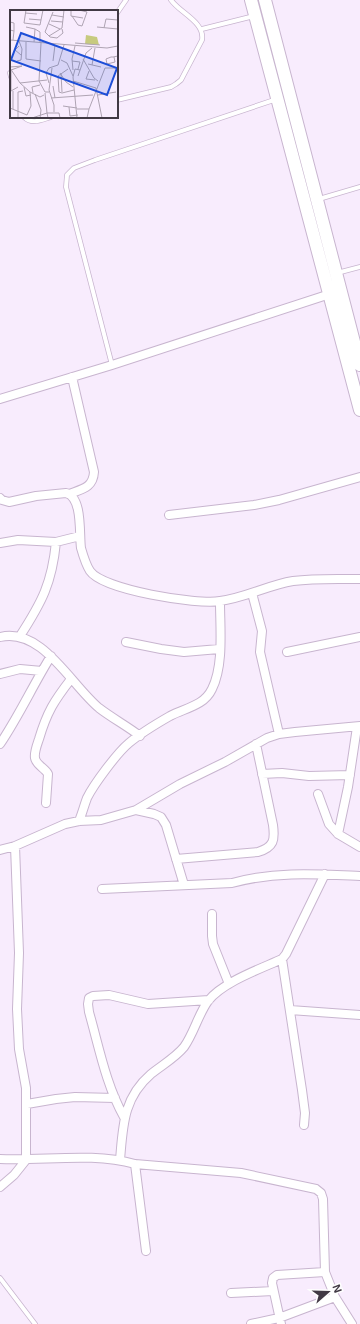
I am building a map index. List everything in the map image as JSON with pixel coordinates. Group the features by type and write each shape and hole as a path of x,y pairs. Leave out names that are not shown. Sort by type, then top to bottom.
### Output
{"street":[{"path":"251,0 329,294 358,392 360,410"},
{"path":"265,0 360,365"},
{"path":"0,399 112,365 341,290"},
{"path":"0,498 9,502 36,496 69,494 92,484 94,472 72,376"},
{"path":"169,515 254,505 279,500 360,477"},
{"path":"69,494 74,499 77,508 81,548 91,572 101,580 134,592 220,602 294,581 360,579"},
{"path":"0,543 18,540 56,542 80,536"},
{"path":"20,636 38,609 46,592 52,575 56,542"},
{"path":"252,593 262,631 260,652 279,734"},
{"path":"79,821 87,798 98,779 128,744 170,716 201,702 212,689 219,662 220,602"},
{"path":"0,637 10,635 20,636 35,643 52,656 71,679 100,708 140,736"},
{"path":"287,652 360,636"},
{"path":"126,642 184,652 220,649"},
{"path":"0,744 52,656"},
{"path":"0,674 20,669 42,671"},
{"path":"46,803 48,774 46,770 36,761 36,750 45,719 55,700 71,679"},
{"path":"0,850 15,846 65,824 79,821 101,820 136,810 180,784 225,762 256,744 279,734 358,727 338,834"},
{"path":"176,858 258,852 266,850 272,842 274,836 273,825 256,744"},
{"path":"262,774 282,773 308,776 350,775"},
{"path":"318,794 329,824 338,834 360,847"},
{"path":"136,810 161,817 166,826 184,885"},
{"path":"0,1188 14,1175 26,1160 27,1104 26,1088 19,1049 17,1009 19,954 15,846"},
{"path":"120,1160 124,1117 132,1096 151,1074 184,1047 198,1017 209,1000 220,989 282,959 300,928 325,874"},
{"path":"102,889 232,883 269,875 325,874 360,876"},
{"path":"212,914 213,944 229,984"},
{"path":"282,959 302,1090 305,1113 304,1124"},
{"path":"124,1117 115,1098 89,1012 89,998 93,996 109,995 148,1004 209,1000"},
{"path":"290,1010 360,1015"},
{"path":"27,1104 75,1097 115,1098"},
{"path":"0,1159 26,1160 90,1157 120,1160 135,1164 241,1173 316,1189 321,1193 323,1199 325,1272 335,1297 352,1324"},
{"path":"135,1164 146,1250"},
{"path":"280,1321 273,1291 273,1278 277,1275 325,1272"},
{"path":"231,1294 273,1291"},
{"path":"250,1324 280,1321 335,1297"}],"lane":[{"path":"118,12 126,0"},
{"path":"118,100 171,87 181,80 202,40 203,35 202,29 171,0"},
{"path":"202,29 255,16"},
{"path":"112,365 66,187 67,175 74,168 94,160 277,99"},
{"path":"25,118 34,122 48,118"},
{"path":"316,200 360,187"},
{"path":"336,273 360,267"},
{"path":"0,1278 35,1324"}]}
